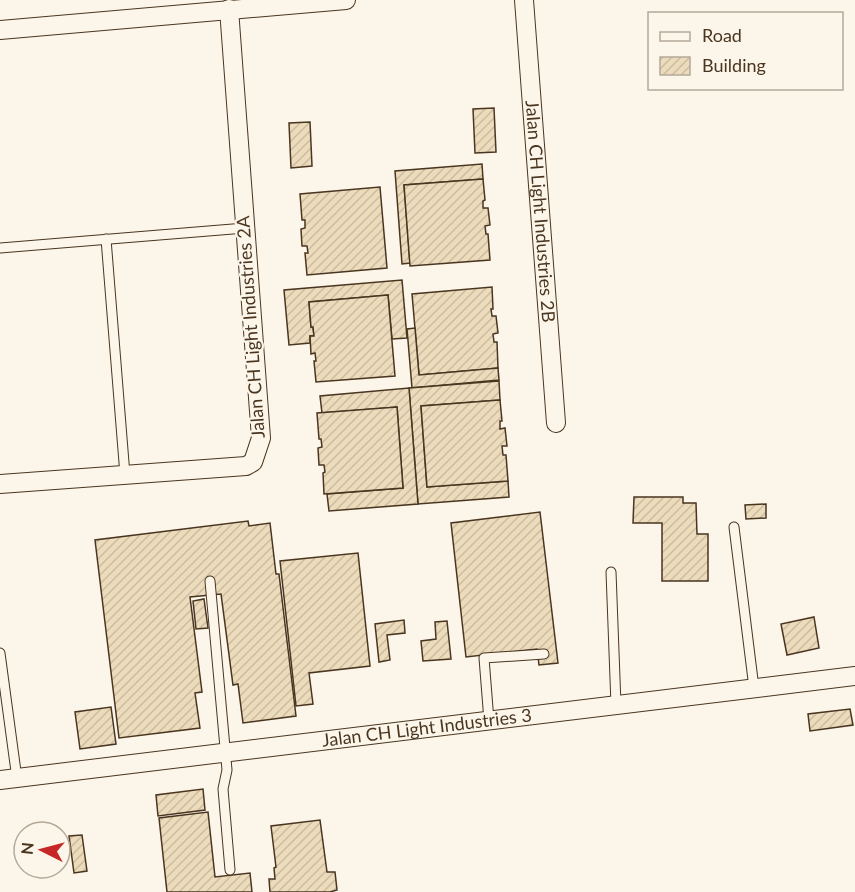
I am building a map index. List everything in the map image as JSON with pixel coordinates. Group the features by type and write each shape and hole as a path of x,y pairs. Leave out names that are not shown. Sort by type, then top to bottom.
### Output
{"street":[{"path":"0,30 346,0"},
{"name":"Jalan CH Light Industries 2B","path":"524,0 555,423"},
{"name":"Jalan CH Light Industries 2A","path":"0,484 246,466 253,462 261,438 229,9"},
{"name":"Jalan CH Light Industries 3","path":"9,780 855,676"}],"lane":[{"path":"0,248 245,228"},
{"path":"106,239 125,475"},
{"path":"734,527 754,688"},
{"path":"611,572 616,705"},
{"path":"210,581 227,770 223,789 230,870"},
{"path":"0,653 9,780"},
{"path":"489,721 484,658 544,654"}],"building":[{"path":"494,108 496,152 475,153 473,109"},
{"path":"310,122 312,166 291,168 289,123"},
{"path":"482,164 483,179 404,185 410,263 402,264 395,171"},
{"path":"483,179 485,200 483,208 488,208 490,225 485,226 486,234 488,234 490,260 410,266 404,185"},
{"path":"380,187 387,268 307,275 305,253 308,253 307,246 302,246 301,229 305,228 305,220 302,220 300,194"},
{"path":"402,280 407,338 392,339 388,295 309,302 314,336 310,336 310,343 289,345 284,290"},
{"path":"492,287 493,309 491,309 492,316 496,316 498,333 493,334 494,342 497,342 498,368 419,375 412,294"},
{"path":"388,295 395,376 316,382 315,353 311,354 310,336 314,336 309,302"},
{"path":"415,328 419,375 498,368 499,380 412,388 407,329"},
{"path":"499,381 500,400 421,406 427,487 508,481 509,497 418,504 409,388"},
{"path":"409,388 418,504 329,511 327,494 403,488 397,407 322,413 320,396"},
{"path":"500,400 502,421 500,421 500,429 505,428 507,446 502,446 503,455 506,455 508,481 427,487 421,406"},
{"path":"397,407 403,488 324,494 323,473 325,472 324,465 319,465 318,448 322,447 321,439 319,439 317,413"},
{"path":"634,497 683,497 683,503 696,503 697,534 708,534 708,581 662,581 662,523 633,523"},
{"path":"766,504 766,518 746,519 745,505"},
{"path":"540,512 558,663 539,665 537,649 466,657 451,523"},
{"path":"248,521 249,526 270,523 276,574 279,574 296,716 243,723 238,684 233,685 221,594 190,597 202,692 195,693 200,728 119,738 95,540"},
{"path":"358,553 370,666 309,673 313,704 296,706 280,561"},
{"path":"204,599 208,628 196,629 193,601"},
{"path":"814,617 819,648 787,655 781,624"},
{"path":"404,620 405,633 387,635 390,660 379,662 375,624"},
{"path":"447,621 451,659 423,661 421,641 436,639 435,622"},
{"path":"111,707 116,744 80,749 75,712"},
{"path":"850,709 853,725 810,731 808,714"},
{"path":"203,789 205,810 158,816 156,795"},
{"path":"208,812 215,877 250,873 252,892 167,892 159,818"},
{"path":"320,820 327,872 335,872 337,890 270,892 269,879 275,879 274,868 276,867 271,826"},
{"path":"82,835 87,871 74,873 72,836"}]}
